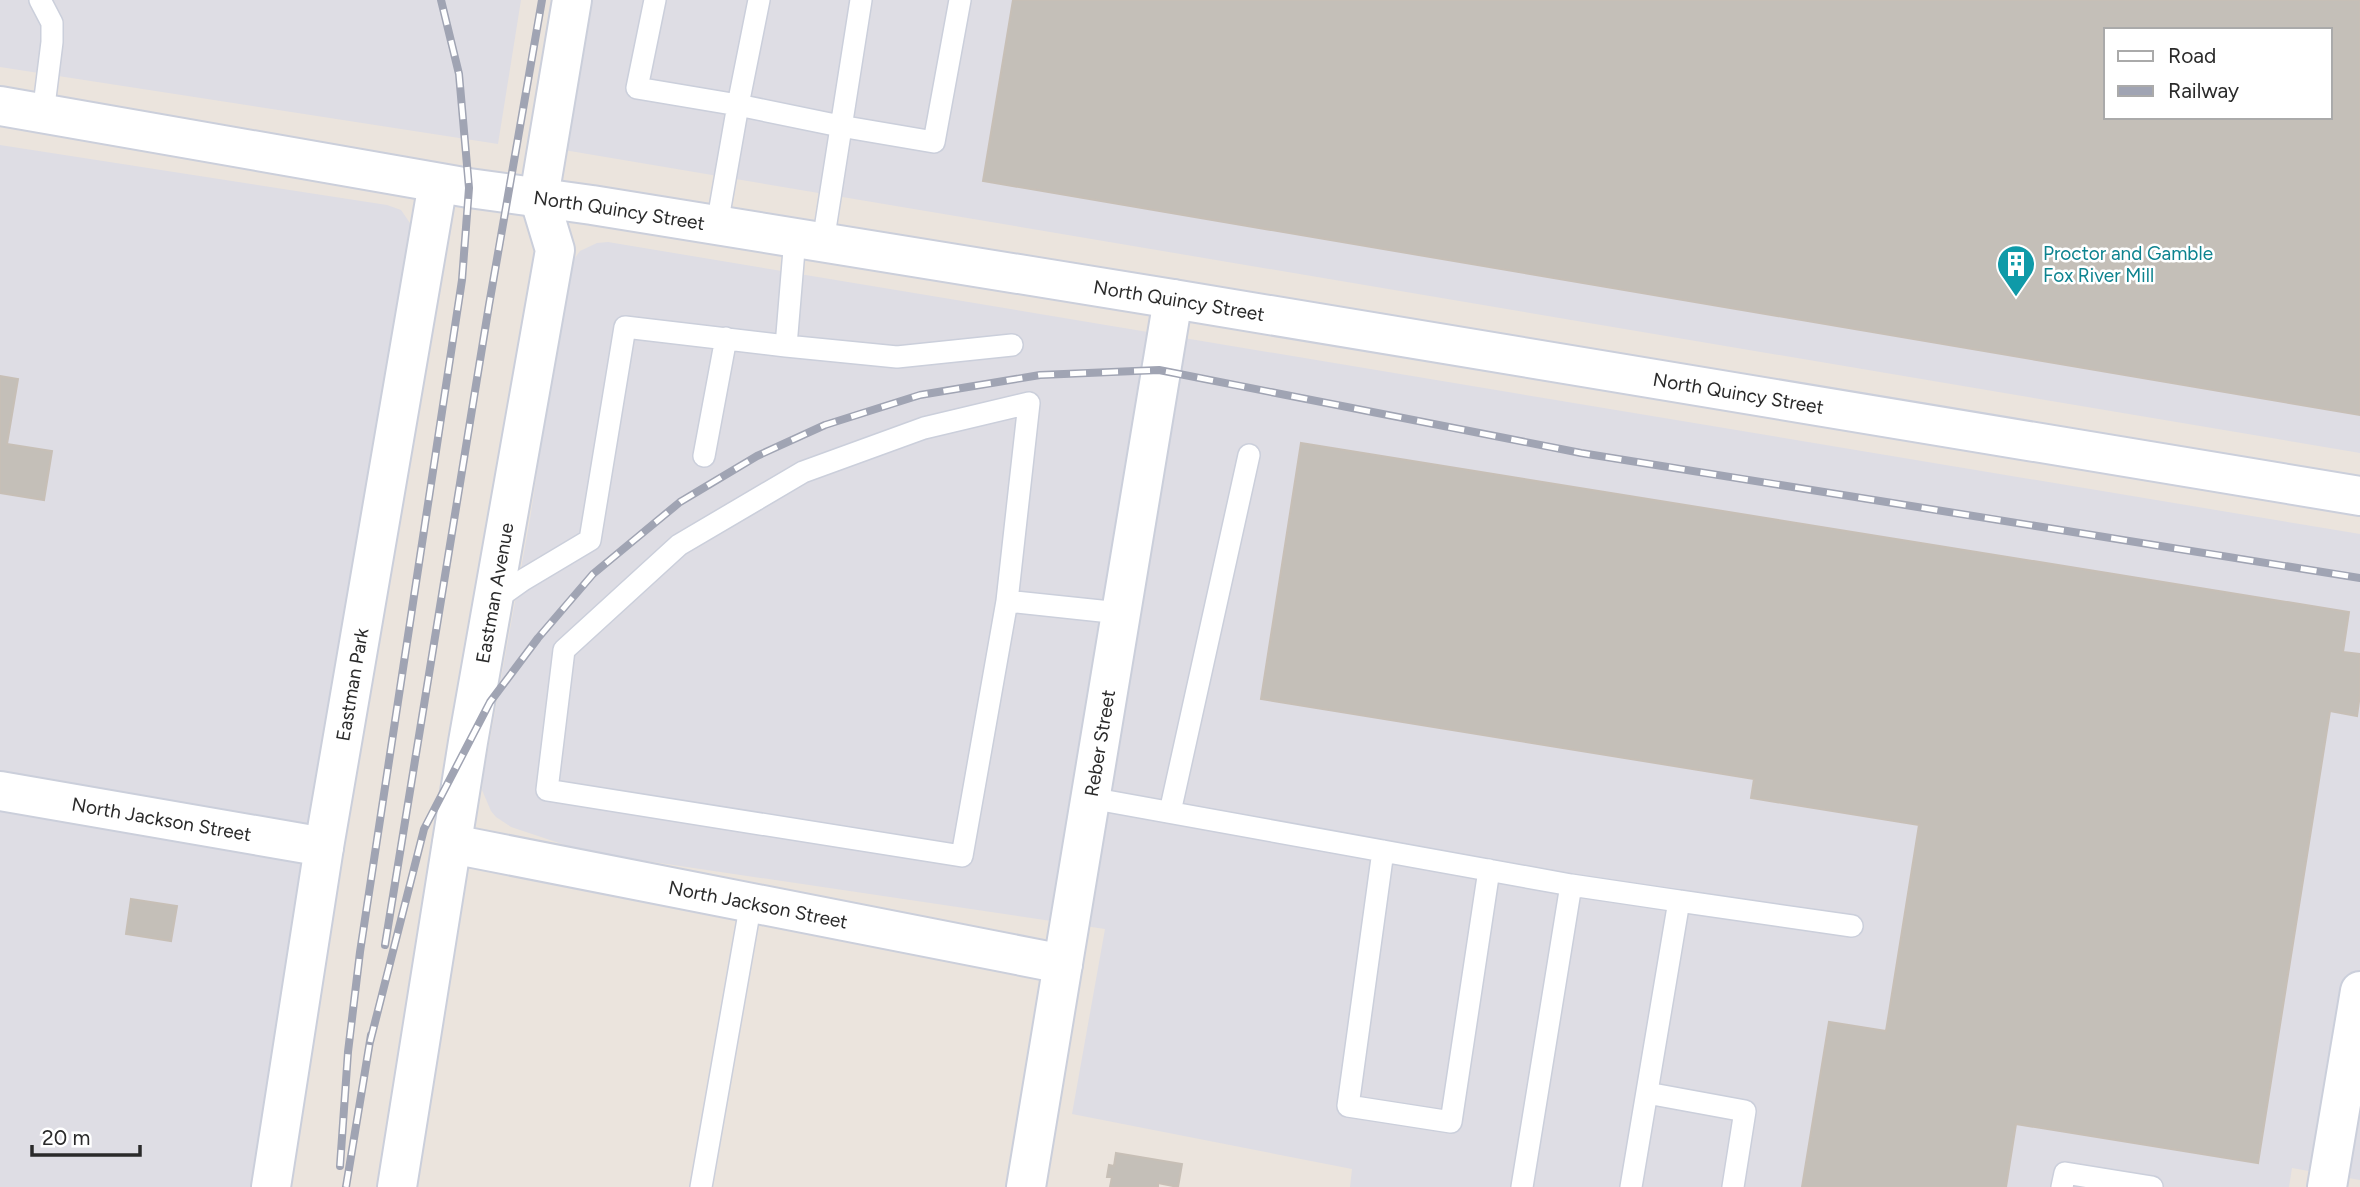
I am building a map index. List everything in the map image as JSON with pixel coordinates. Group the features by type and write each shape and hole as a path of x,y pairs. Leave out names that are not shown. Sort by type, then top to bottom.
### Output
{"street":[{"name":"Eastman Avenue","path":"397,1187 492,602 555,250 539,197 572,0"},
{"name":"North Quincy Street","path":"0,106 438,183 1173,299 2360,496"},
{"name":"Eastman Park","path":"271,1187 324,847 438,183"},
{"name":"Reber Street","path":"1026,1187 1173,299"},
{"name":"North Jackson Street","path":"0,791 324,847"},
{"name":"North Jackson Street","path":"452,844 1063,964"},
{"path":"2327,1187 2360,991"}],"lane":[{"path":"40,0 52,23 43,114"},
{"path":"655,0 637,88 934,142 960,0"},
{"path":"717,225 759,0"},
{"path":"786,346 809,240 840,126 862,0"},
{"path":"492,602 590,540 625,327 897,357 1012,345"},
{"path":"704,456 726,338"},
{"path":"1029,403 1007,601 962,856 547,790 564,650 679,545 803,472 924,428 1029,403"},
{"path":"1170,813 1249,455"},
{"path":"1007,601 1120,613"},
{"path":"1090,798 1571,885 1852,926"},
{"path":"1383,850 1348,1106 1451,1122 1489,870"},
{"path":"1522,1187 1571,885"},
{"path":"1631,1187 1679,901"},
{"path":"701,1187 751,902"},
{"path":"1647,1093 1745,1111 1733,1187"},
{"path":"2062,1187 2065,1173 2152,1187"}],"shaded area":[{"path":"0,0 521,0 498,144 0,67"},
{"name":"Proctor and Gamble Fox River Mill","path":"587,0 2360,0 2360,453 564,150"},
{"path":"0,145 387,205 401,210 410,223 410,240 252,1187 0,1187"},
{"path":"608,242 2360,534 2360,1180 2292,1168 2289,1187 1350,1187 1352,1169 1072,1114 1105,929 586,852 511,827 491,811 482,790 483,778 530,519 566,280 571,263 580,251 597,243"}],"building":[{"name":"Proctor and Gamble Fox River Mill","path":"1013,0 2360,0 2360,415 983,181"},
{"path":"0,376 18,379 7,444 52,451 44,500 0,493"},
{"path":"1301,443 2349,612 2343,652 2360,654 2357,716 2330,711 2258,1163 2016,1124 2006,1187 1802,1187 1829,1022 1886,1031 1919,825 1751,798 1754,779 1261,699"},
{"path":"131,899 177,906 171,941 126,934"},
{"path":"1116,1153 1182,1164 1178,1187 1158,1183 1158,1187 1110,1187 1112,1177 1107,1177 1109,1165 1114,1166"}],"railway":[{"path":"340,1166 348,1052 360,952 462,280 469,188 459,74 441,0"},
{"path":"385,945 489,305 542,0"},
{"path":"370,1042 424,829 490,702 538,638 593,574 680,502 757,456 825,425 920,395 1040,375 1159,370 1581,453 2360,578"},
{"path":"346,1187 371,1035"}],"place":[{"name":"Proctor and Gamble Fox River Mill","path":"2016,298"}]}
